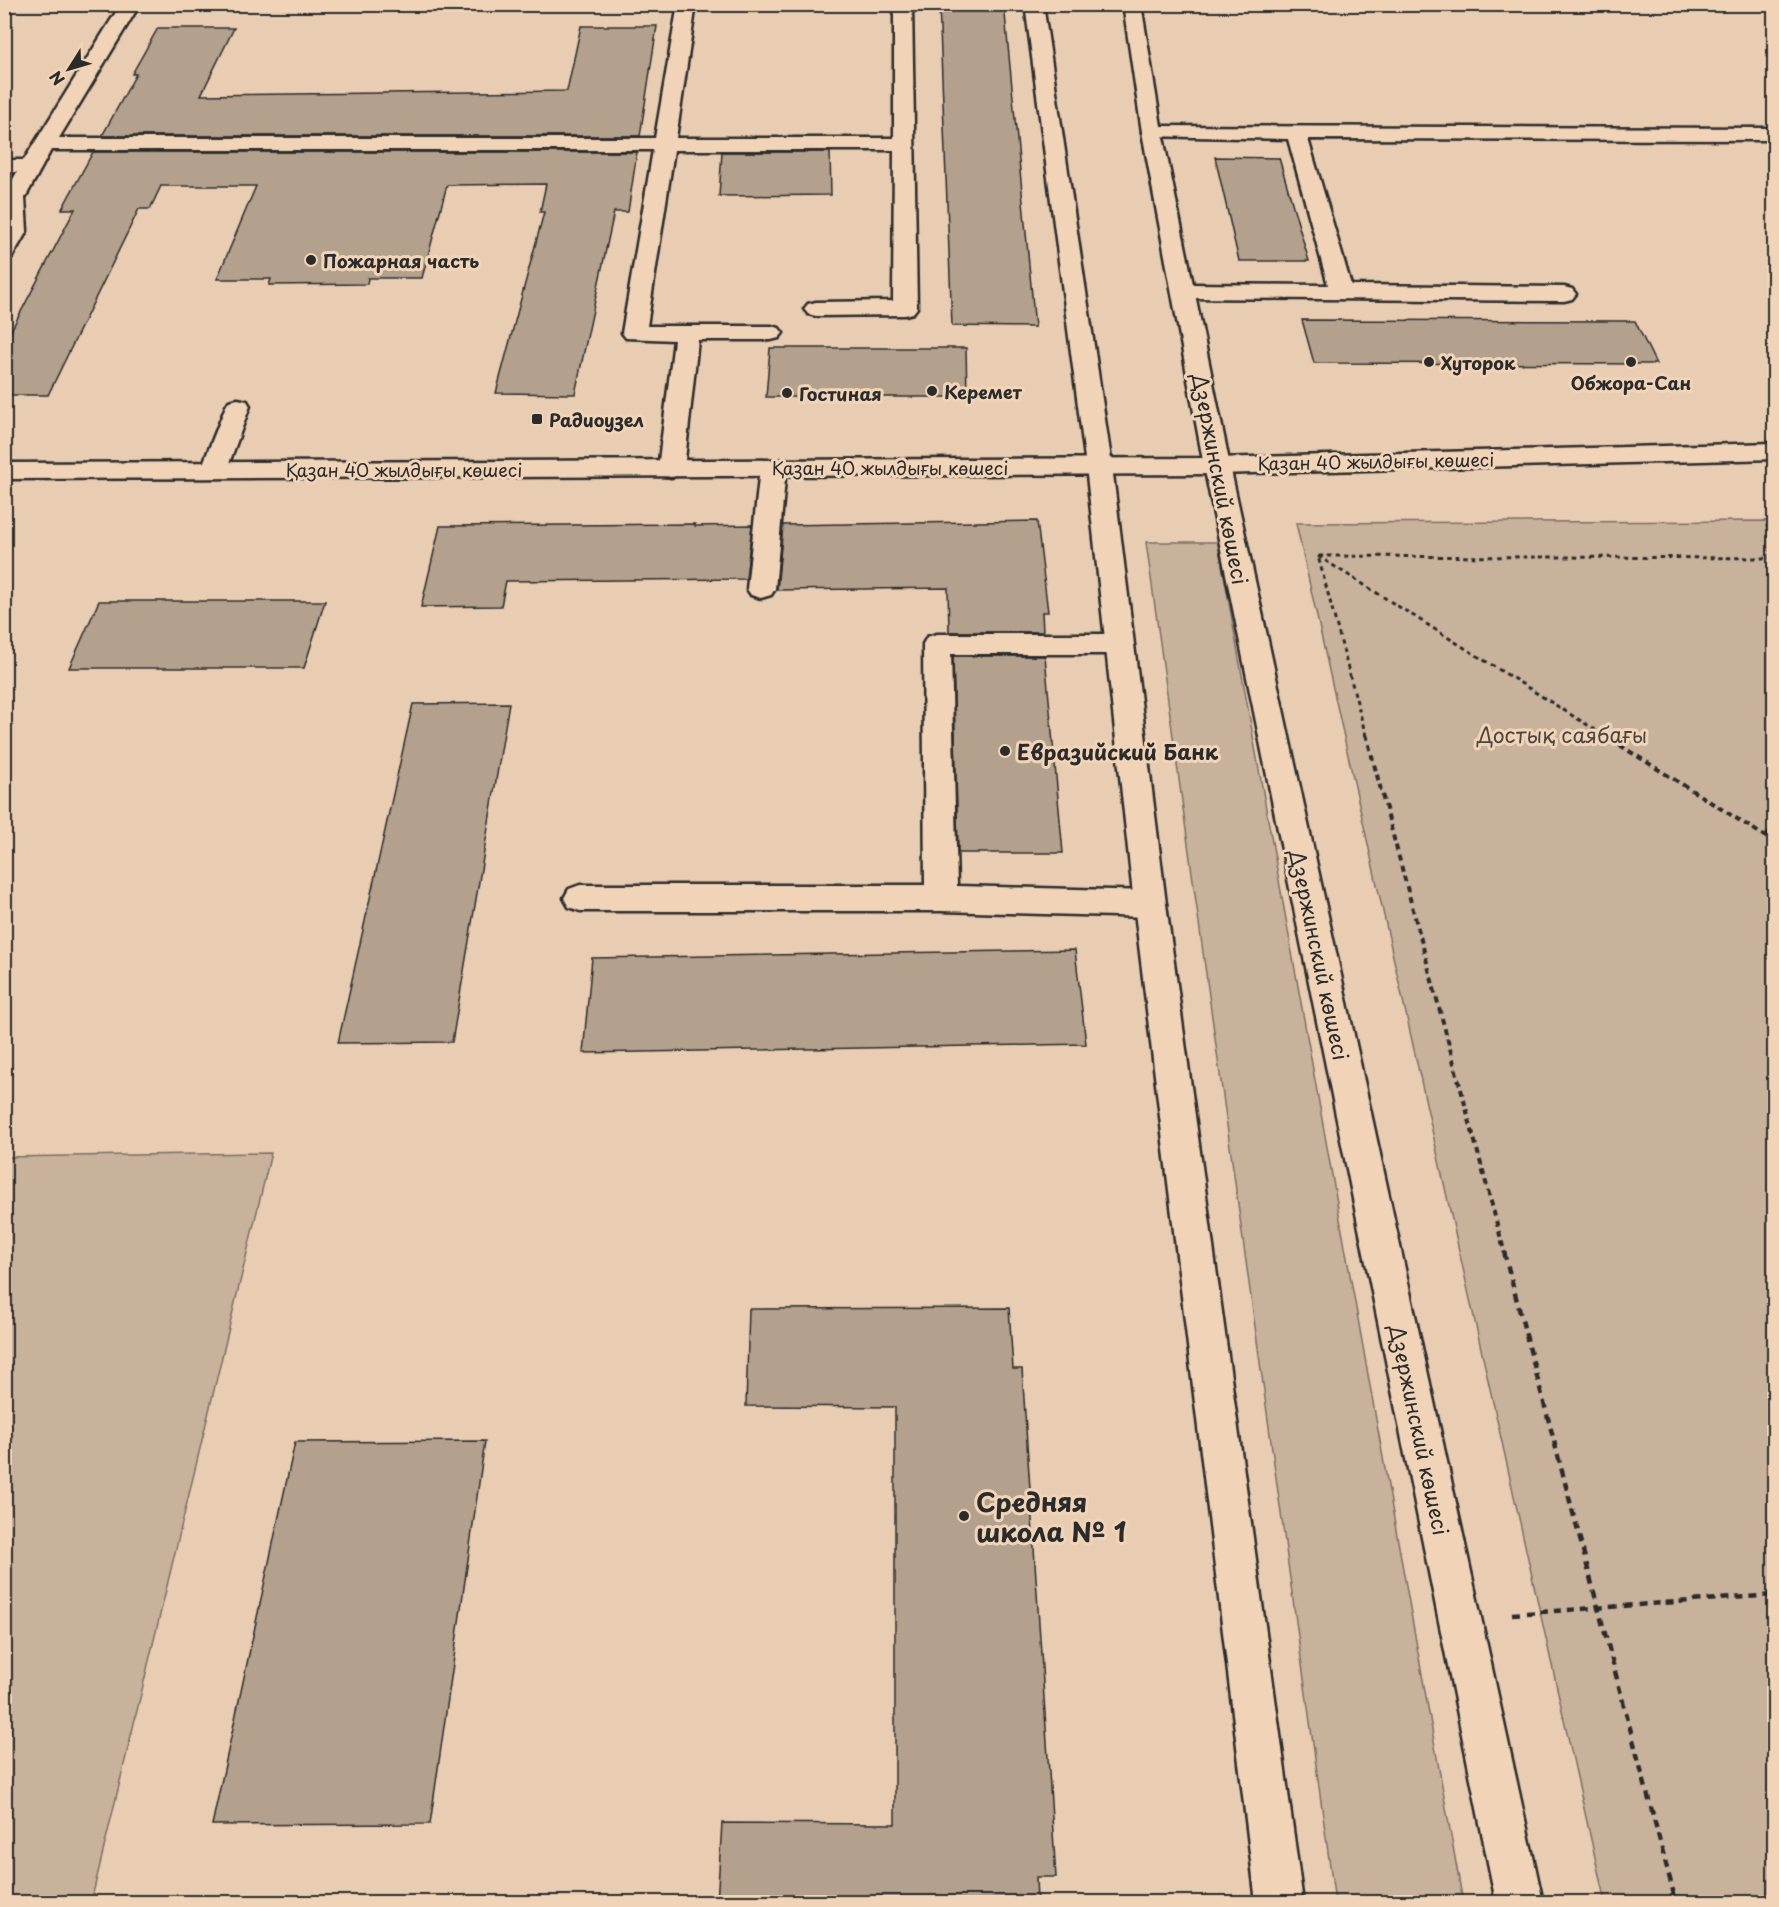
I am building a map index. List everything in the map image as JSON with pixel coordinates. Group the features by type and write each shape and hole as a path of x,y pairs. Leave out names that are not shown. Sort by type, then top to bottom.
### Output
{"street":[{"path":"4,252 16,231 14,198 43,144 131,4"},
{"path":"687,4 634,333 771,333"},
{"path":"816,309 905,308 903,4"},
{"path":"1034,4 1100,466 1118,644 1150,904 1280,1902"},
{"name":"Дзержинский көшесі","path":"1131,4 1152,132 1185,291 1216,466 1520,1902"},
{"path":"1152,132 1774,134"},
{"path":"1296,132 1342,293"},
{"path":"43,144 904,144"},
{"path":"4,166 31,166"},
{"path":"1185,291 1564,294"},
{"path":"671,469 687,333"},
{"path":"214,469 238,406"},
{"name":"Қазан 40 жылдығы көшесі","path":"4,471 1216,466 1774,451"},
{"path":"761,589 773,468"},
{"path":"942,898 937,644 1118,644"},
{"path":"580,898 942,898 1150,904"}],"path":[{"path":"1774,518 1767,526 1774,546"},
{"path":"1318,556 1774,558"},
{"path":"1318,556 1774,842"},
{"path":"1318,556 1600,1609 1676,1902"},
{"path":"1767,837 1774,817"},
{"path":"1460,1616 1600,1609 1774,1595"}],"green space":[{"name":"Достық саябағы","path":"1774,521 1774,1902 1605,1902 1296,523"},
{"path":"1146,542 1218,542 1463,1902 1335,1902"},
{"path":"271,1153 91,1902 5,1902 5,1157"}],"building":[{"path":"939,4 1004,4 1035,327 952,326"},
{"path":"581,26 657,26 640,136 102,136 136,74 132,74 158,28 234,28 201,95 567,91"},
{"path":"93,152 637,152 628,212 614,212 575,394 496,393 544,212 540,212 546,184 447,185 422,278 368,278 367,284 269,285 271,279 217,279 256,186 161,186 150,209 139,209 48,395 4,395 4,344 75,209 62,209"},
{"path":"722,152 830,152 831,195 719,196"},
{"path":"1215,157 1279,158 1309,261 1239,261"},
{"path":"1302,320 1635,321 1656,364 1314,363"},
{"path":"770,348 966,348 967,397 766,397"},
{"path":"1037,521 1048,612 1042,612 1043,632 949,632 948,588 777,590 783,525"},
{"path":"695,524 695,526 752,525 746,579 506,581 501,606 421,607 440,526"},
{"path":"99,601 325,601 304,668 69,668"},
{"path":"953,656 1045,656 1063,853 958,853"},
{"path":"509,703 452,1042 338,1043 413,704"},
{"path":"1075,950 1086,1044 583,1053 592,958"},
{"name":"Средняя школа № 1","path":"1009,1308 1013,1369 1022,1369 1056,1877 1036,1877 1037,1902 717,1902 722,1823 895,1824 895,1407 746,1406 749,1309"},
{"path":"485,1441 430,1824 212,1825 295,1442"}],"place":[{"name":"Пожарная часть","path":"311,260"},
{"name":"Хуторок","path":"1429,362"},
{"name":"Обжора-Сан","path":"1631,362"},
{"name":"Керемет","path":"932,391"},
{"name":"Гостиная","path":"787,393"},
{"name":"Радиоузел","path":"537,419"},
{"name":"Евразийский Банк","path":"1005,751"},
{"name":"Средняя школа № 1","path":"964,1516"}]}
